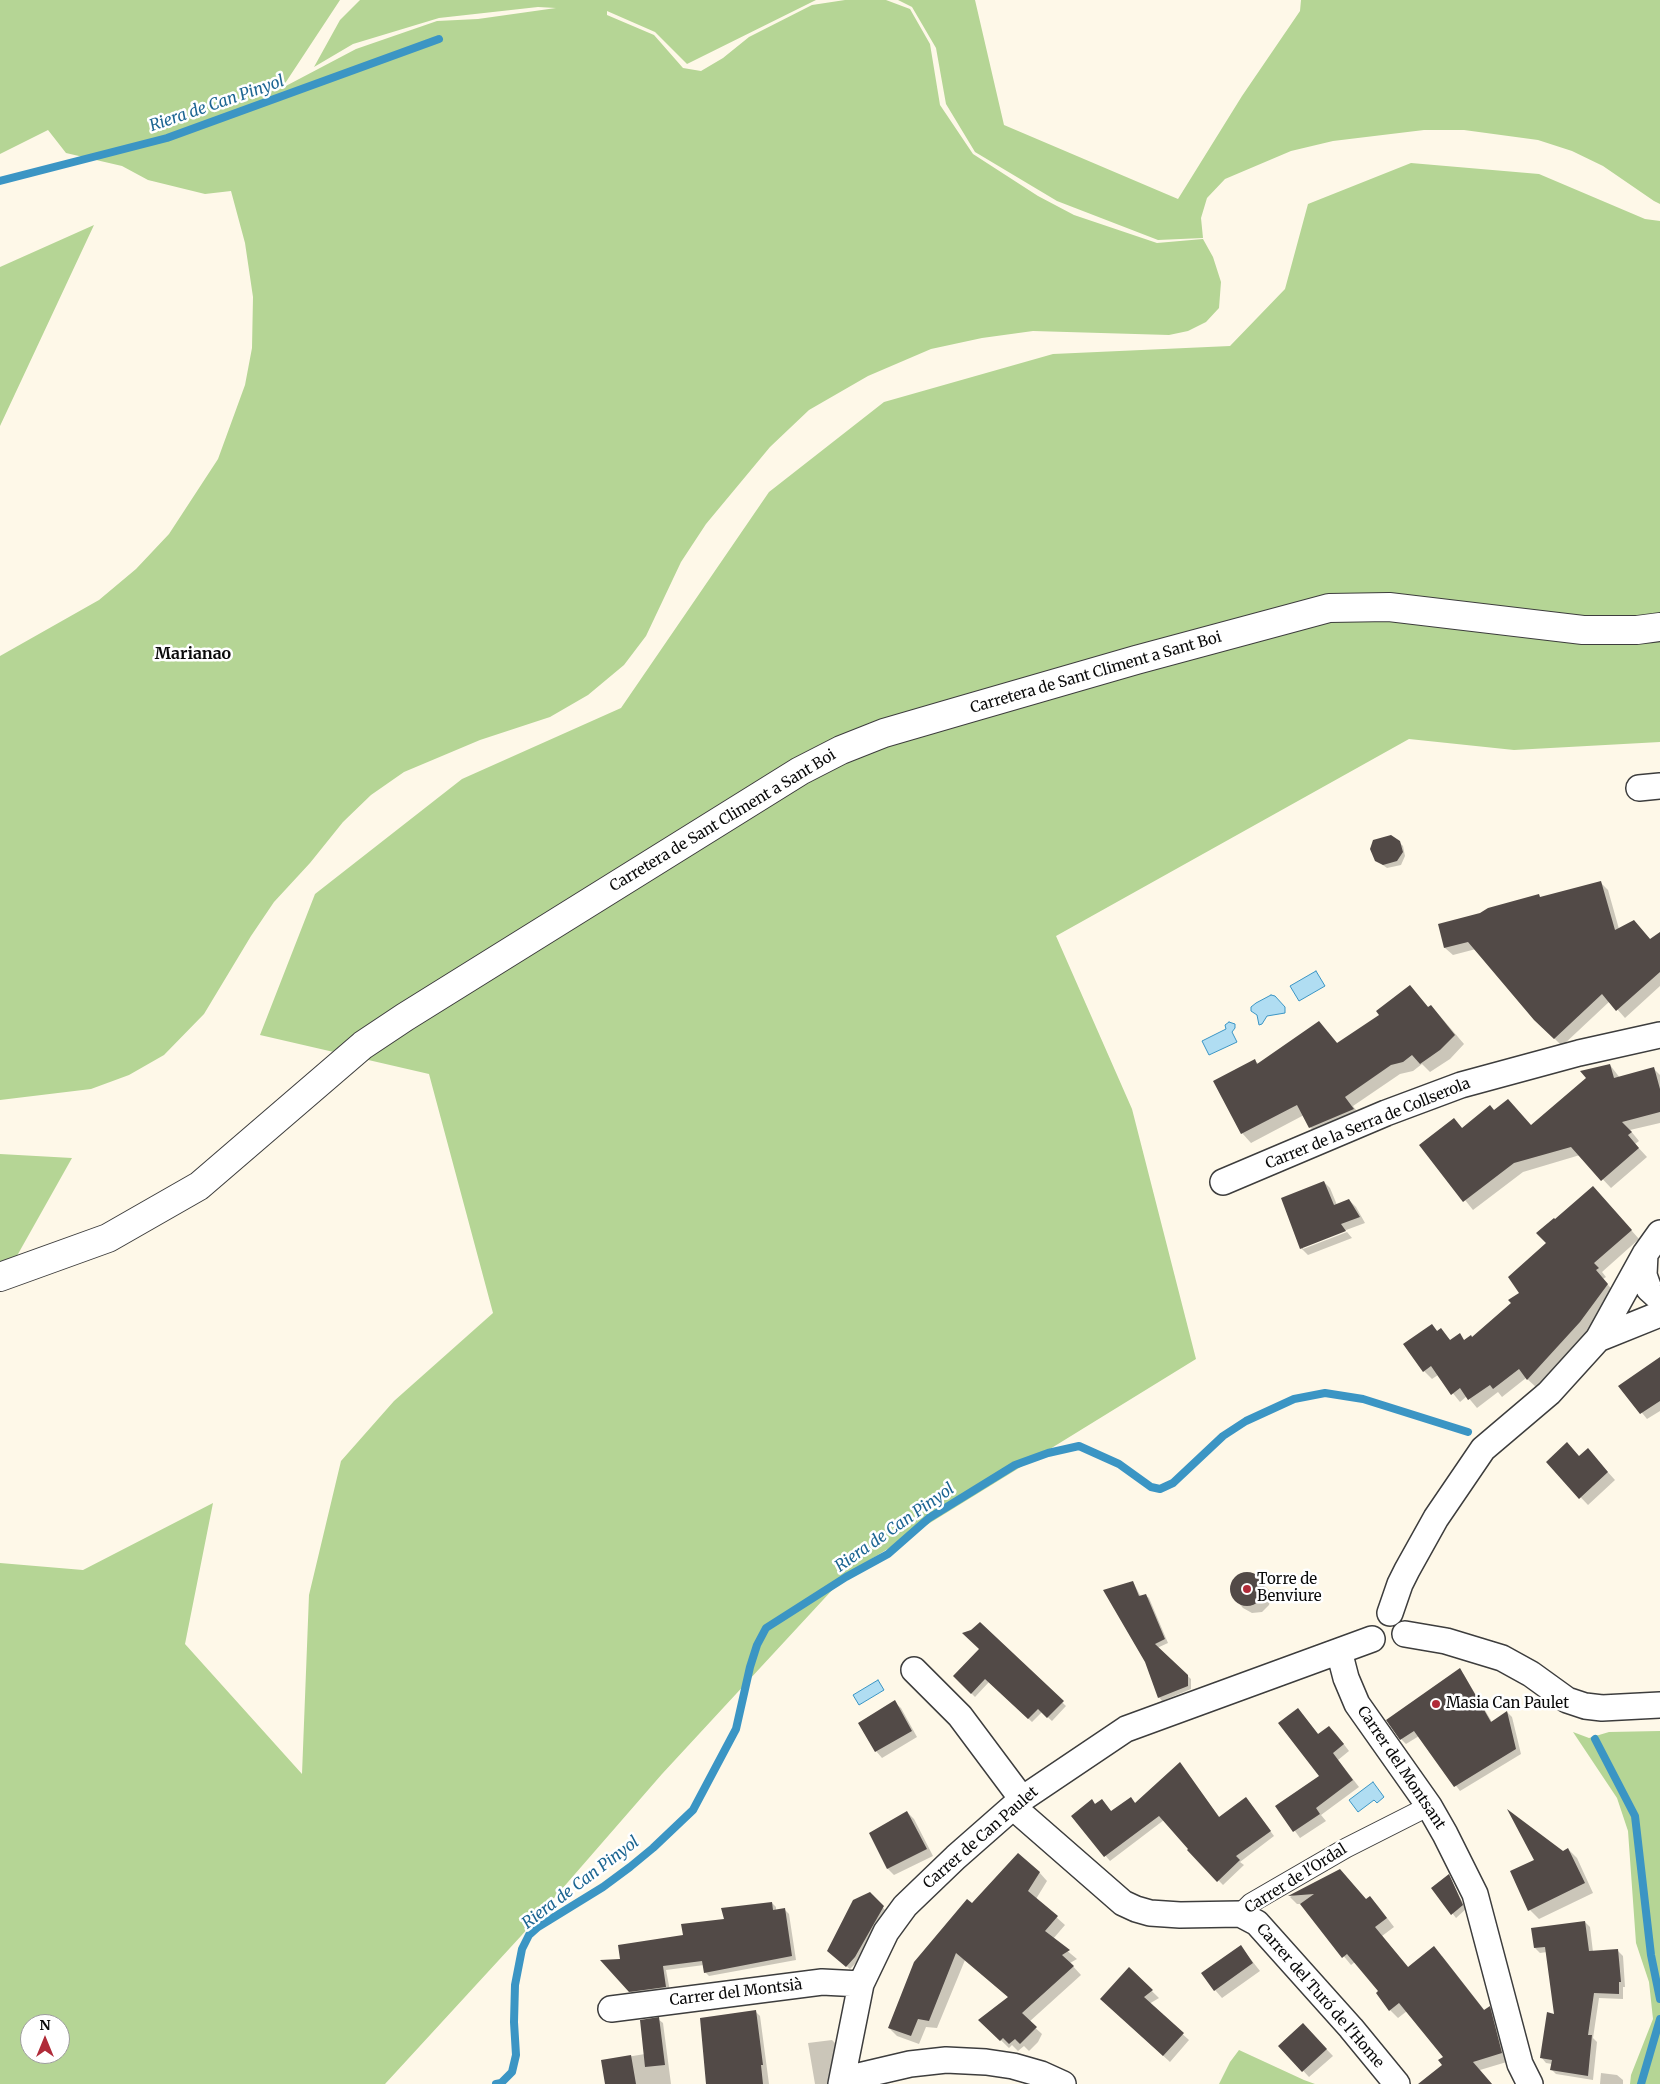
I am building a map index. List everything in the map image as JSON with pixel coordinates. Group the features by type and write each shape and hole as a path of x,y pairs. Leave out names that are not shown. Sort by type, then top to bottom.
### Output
{"street":[{"name":"Carretera de Sant Climent a Sant Boi","path":"0,1277 108,1238 199,1186 363,1046 405,1018 800,771 841,750 884,733 1136,660 1329,608 1389,608 1583,630 1637,630 1660,627"},
{"name":"Carrer de la Serra de Collserola","path":"1223,1182 1386,1113 1460,1085 1579,1053 1660,1035"},
{"path":"1390,1613 1406,1570 1436,1518 1483,1449 1549,1393 1598,1339 1645,1254 1660,1233"},
{"path":"1645,1254 1644,1275 1646,1282 1649,1289 1660,1299"},
{"path":"1598,1339 1660,1314"},
{"path":"1384,1613 1390,1613 1400,1618 1404,1623 1405,1634 1398,1645 1389,1649 1381,1647 1372,1639 1369,1630 1374,1618 1384,1613"},
{"path":"1405,1634 1446,1641 1502,1658 1531,1674 1567,1700 1585,1706 1602,1708 1660,1705"},
{"name":"Carrer de Can Paulet","path":"841,2082 861,1984 886,1932 905,1906 956,1857 1017,1803 1126,1729 1372,1639"},
{"name":"Carrer del Montsant","path":"1339,1651 1346,1678 1357,1704 1429,1806 1475,1894 1518,2056 1530,2084"},
{"name":"Carrer de l'Ordal","path":"914,1670 960,1716 1017,1803 1123,1903 1150,1913 1180,1915 1240,1914 1251,1904 1346,1848 1429,1806"},
{"name":"Carrer del Turó de l'Home","path":"1240,1914 1257,1923 1351,2028 1397,2084"},
{"name":"Carrer del Montsià","path":"611,2009 822,1982 861,1984"},
{"path":"841,2082 910,2064 946,2060 986,2062 1013,2066 1041,2074 1064,2084"}],"green space":[{"path":"0,0 340,0 282,88 356,49 437,21 478,19 556,8 538,7 439,18 353,44 314,67 340,20 360,0 816,0 687,64 655,32 607,11 607,15 654,35 683,68 701,71 723,58 749,37 812,5 845,0 886,0 910,9 930,44 940,105 973,154 1038,196 1074,215 1157,243 1203,239 1213,257 1221,282 1219,308 1206,322 1188,331 1169,335 1033,331 982,338 931,349 868,376 809,410 770,447 706,524 681,562 646,636 624,665 588,695 550,717 480,740 404,772 371,795 343,822 310,863 274,902 204,1014 164,1055 129,1075 91,1089 0,1100 0,656 99,600 136,569 169,534 218,459 245,385 252,348 253,297 245,243 231,191 205,194 148,180 122,166 66,153 48,130 0,154"},
{"path":"898,0 975,0 1004,125 1178,199 1242,96 1300,11 1301,0 1660,0 1660,204 1603,166 1572,151 1538,140 1464,130 1424,130 1333,141 1291,151 1225,179 1207,198 1201,218 1203,238 1158,240 1057,201 975,152 946,104 936,48 912,7"},
{"path":"1411,163 1539,174 1645,219 1660,221 1660,742 1514,750 1409,739 1056,936 1132,1109 1196,1359 847,1574 662,1774 521,1936 385,2084 0,2084 0,1563 83,1570 213,1503 185,1644 302,1774 309,1595 341,1461 394,1401 493,1313 429,1074 260,1035 315,894 462,779 621,708 769,492 884,402 1053,354 1230,346 1285,289 1308,204"},
{"path":"94,225 0,426 0,267"},
{"path":"0,1154 72,1158 0,1286"},
{"path":"1660,1731 1660,2084 1630,2084 1631,2075 1653,2019 1649,1982 1636,1943 1628,1831 1617,1798 1573,1732 1589,1738 1609,1732"},
{"path":"1239,2050 1315,2084 1219,2084 1230,2062"}],"water":[{"path":"1316,971 1325,986 1299,1001 1290,986"},
{"path":"1271,995 1275,996 1285,1007 1285,1013 1267,1016 1262,1024 1259,1025 1257,1015 1251,1011 1251,1007"},
{"path":"1229,1022 1235,1024 1232,1032 1237,1042 1209,1055 1202,1041 1226,1029 1225,1025"},
{"path":"878,1680 884,1690 859,1705 853,1695"},
{"path":"1373,1782 1384,1797 1377,1803 1374,1800 1358,1812 1349,1800"}],"building":[{"path":"1391,835 1400,841 1403,852 1397,861 1383,865 1375,861 1370,849 1373,840"},
{"path":"1601,881 1615,930 1634,920 1650,939 1660,932 1660,972 1616,1011 1602,994 1554,1039 1534,1020 1468,942 1444,948 1438,924 1539,894 1540,897"},
{"path":"1410,985 1428,1007 1431,1005 1455,1035 1440,1050 1420,1064 1412,1055 1403,1062 1391,1065 1345,1097 1354,1109 1309,1128 1297,1105 1241,1134 1213,1081 1255,1059 1257,1064 1319,1021 1337,1043 1379,1015 1376,1011"},
{"path":"1610,1064 1614,1078 1654,1067 1660,1089 1660,1112 1622,1122 1632,1132 1628,1135 1639,1148 1601,1181 1571,1147 1514,1163 1463,1202 1419,1145 1454,1118 1462,1128 1490,1105 1494,1110 1508,1099 1531,1125 1586,1078 1580,1071"},
{"path":"1324,1181 1334,1205 1349,1199 1360,1217 1341,1224 1346,1231 1300,1249 1281,1198"},
{"path":"1593,1186 1632,1230 1594,1263 1599,1268 1596,1270 1608,1284 1580,1322 1527,1380 1519,1369 1493,1389 1490,1385 1468,1400 1460,1388 1451,1395 1431,1366 1423,1372 1403,1344 1432,1324 1437,1331 1441,1328 1450,1340 1460,1333 1464,1340 1471,1335 1472,1337 1511,1303 1508,1300 1519,1293 1508,1277 1546,1243 1536,1233"},
{"path":"1660,1357 1660,1401 1640,1414 1618,1386"},
{"path":"1567,1442 1579,1456 1588,1448 1608,1472 1579,1499 1546,1462"},
{"name":"Torre de Benviure","path":"1247,1572 1254,1573 1259,1577 1263,1582 1263,1596 1259,1601 1254,1605 1247,1606 1240,1605 1235,1601 1231,1596 1230,1589 1231,1582 1235,1577 1240,1573"},
{"path":"1133,1581 1139,1596 1146,1594 1165,1639 1155,1644 1188,1675 1188,1686 1158,1698 1145,1662 1103,1590"},
{"path":"980,1622 1064,1701 1047,1718 1038,1709 1028,1719 985,1679 971,1694 953,1676 979,1649 962,1633 971,1630"},
{"path":"1460,1668 1491,1722 1507,1711 1516,1749 1454,1787 1414,1731 1400,1740 1386,1720"},
{"path":"895,1700 912,1731 875,1752 858,1723"},
{"path":"1298,1708 1318,1734 1329,1726 1344,1744 1333,1753 1353,1780 1316,1808 1320,1814 1293,1832 1275,1806 1319,1776 1278,1723"},
{"path":"1180,1762 1219,1817 1246,1797 1271,1831 1236,1856 1240,1860 1217,1882 1159,1816 1104,1857 1071,1816 1092,1799 1095,1804 1102,1799 1111,1811 1131,1797 1135,1803"},
{"path":"1507,1809 1563,1851 1568,1848 1585,1883 1528,1911 1510,1871 1534,1860"},
{"path":"907,1811 927,1849 887,1869 869,1833"},
{"path":"1018,1853 1040,1872 1028,1891 1058,1916 1045,1931 1070,1950 1062,1955 1074,1966 1022,2013 1037,2027 1020,2044 1015,2039 1009,2044 1003,2038 1000,2041 978,2020 1008,1997 956,1953 929,2021 918,2019 911,2036 888,2028 914,1962 967,1899 972,1903"},
{"path":"1340,1869 1366,1899 1370,1896 1387,1918 1375,1927 1408,1967 1434,1946 1484,2010 1490,2006 1502,2053 1473,2062 1492,2084 1418,2084 1442,2065 1438,2060 1443,2057 1399,2003 1389,2011 1376,1993 1378,1991 1347,1954 1342,1958 1300,1904 1314,1894 1288,1896"},
{"path":"1449,1874 1463,1905 1451,1915 1431,1888"},
{"path":"870,1892 884,1906 855,1957 846,1967 827,1951 853,1900"},
{"path":"772,1902 773,1910 785,1908 792,1956 704,1973 702,1961 663,1966 666,1987 629,1992 600,1960 620,1959 618,1945 683,1935 681,1924 724,1919 721,1908"},
{"path":"1585,1921 1589,1951 1618,1949 1621,1982 1619,1982 1619,1994 1594,1993 1588,2035 1592,2035 1588,2076 1550,2070 1552,2060 1540,2058 1547,2012 1554,2014 1545,1947 1534,1948 1531,1928"},
{"path":"1241,1945 1253,1963 1214,1991 1201,1973"},
{"path":"1129,1967 1153,1990 1144,1997 1184,2033 1163,2056 1100,1999"},
{"path":"756,2010 763,2065 761,2065 763,2084 706,2084 700,2018"},
{"path":"659,2017 665,2065 645,2067 640,2020"},
{"path":"1303,2023 1327,2049 1302,2072 1278,2046"},
{"path":"631,2055 636,2084 605,2084 601,2060"}],"waterway":[{"name":"Riera de Can Pinyol","path":"0,181 167,138 439,39"},
{"name":"Riera de Can Pinyol","path":"496,2084 501,2083 512,2072 516,2055 514,2022 515,1985 522,1949 529,1935 538,1927 603,1887 630,1867 693,1810 736,1729 750,1667 757,1645 766,1628 846,1577 888,1554 929,1518 1015,1465 1048,1453 1079,1446 1119,1464 1151,1487 1160,1489 1173,1483 1223,1436 1246,1421 1294,1399 1325,1393 1363,1399 1468,1432"},
{"path":"1595,1739 1635,1816 1651,1955 1660,1999"},
{"path":"1641,2084 1660,2019"}],"place":[{"name":"Torre de Benviure","path":"1247,1589"},
{"name":"Masia Can Paulet","path":"1436,1704"}],"district":[{"name":"Marianao","path":"193,654"}]}
